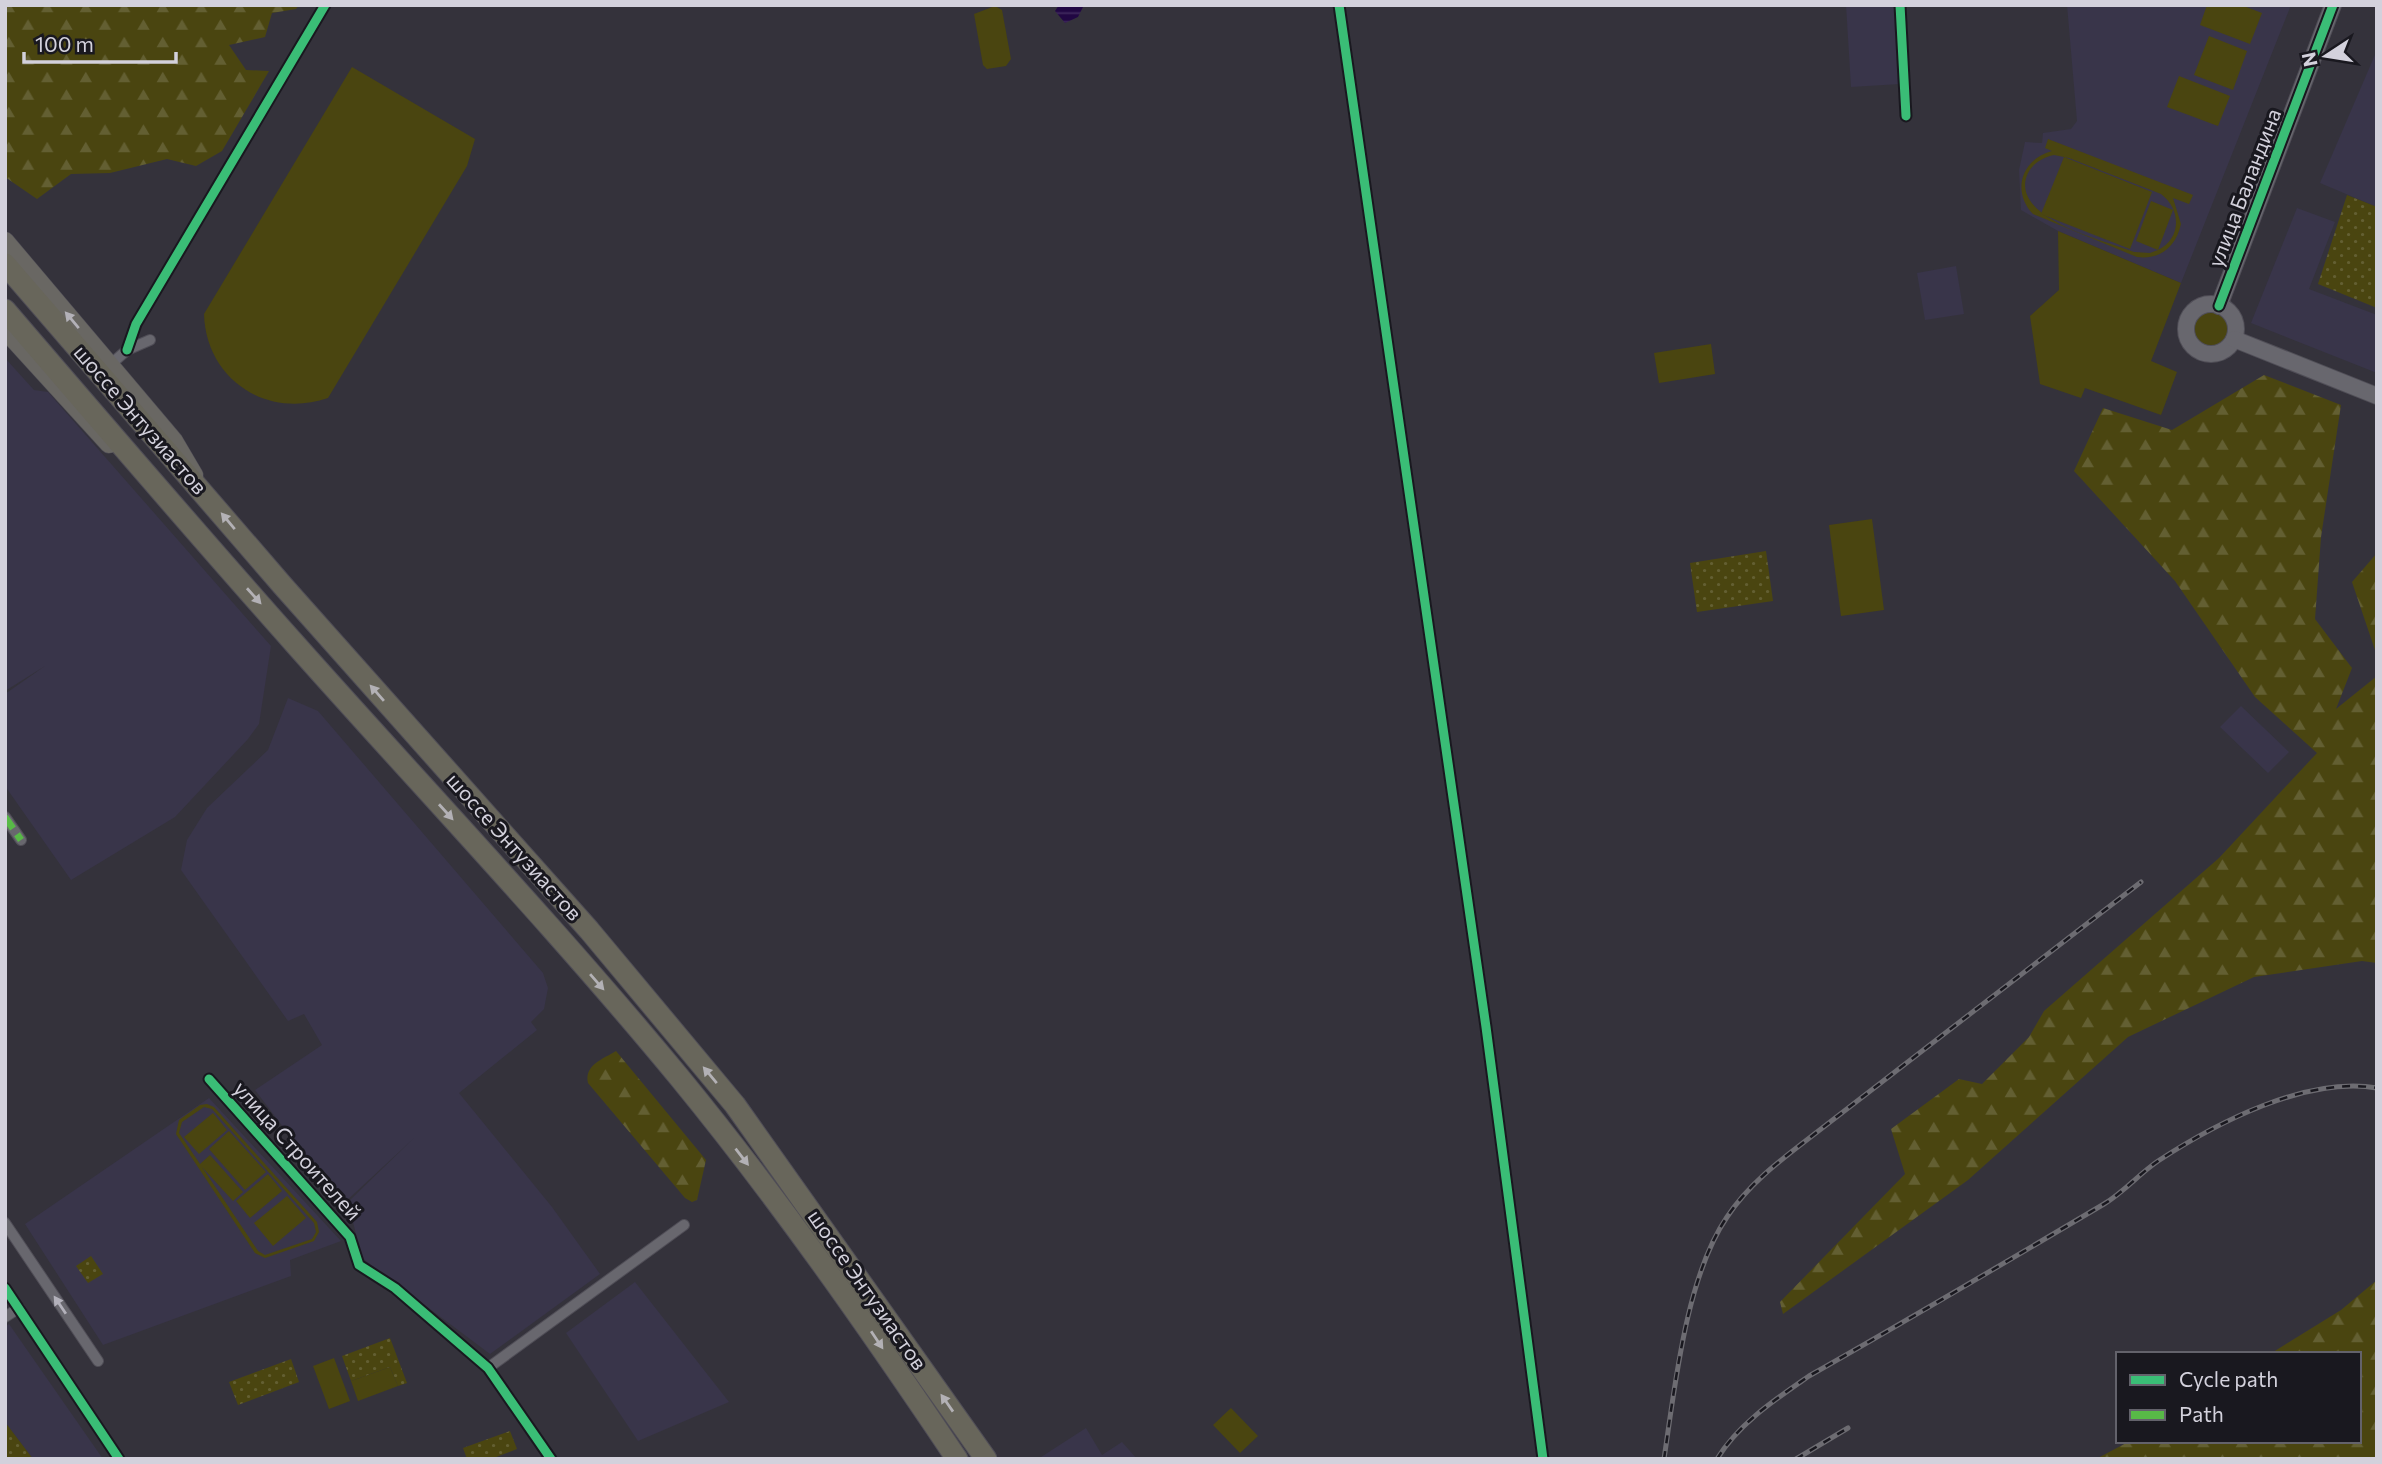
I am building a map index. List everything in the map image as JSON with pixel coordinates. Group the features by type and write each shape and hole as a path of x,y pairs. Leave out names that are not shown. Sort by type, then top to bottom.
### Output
{"highway":[{"name":"шоссе Энтузиастов","path":"5,264 414,734 589,930 735,1105 986,1459"},
{"name":"шоссе Энтузиастов","path":"5,310 175,509 566,946 678,1076 774,1199 873,1334 957,1459"}],"main road":[{"path":"5,241 174,441 190,465 198,486"},
{"path":"5,330 93,428 175,509"}],"street":[{"path":"127,350 140,318 325,5"},
{"path":"1339,5 1486,1027 1543,1459"},
{"path":"1900,5 1906,116"},
{"name":"улица Баландина","path":"2219,306 2333,5"},
{"path":"2211,304 2219,306 2226,310 2235,323 2234,340 2222,351 2207,354 2192,346 2188,339 2187,323 2196,309 2211,304"},
{"path":"110,365 127,350 150,340"},
{"path":"2234,340 2377,396"},
{"path":"5,817 21,840"},
{"name":"улица Строителей","path":"209,1079 350,1237 359,1265 395,1288 488,1368 551,1459"},
{"path":"5,1223 98,1362"},
{"path":"488,1368 684,1226"},
{"path":"5,1288 119,1459"},
{"path":"5,1317 19,1308"}],"shaded area":[{"path":"1059,5 1084,5 1078,17 1065,23 1055,11"},
{"path":"1846,5 1896,5 1900,84 1851,87"},
{"path":"2067,5 2291,5 2181,283 2058,231 2021,210 2019,170 2025,142 2042,143 2043,133 2071,129 2077,121"},
{"path":"2377,50 2377,207 2320,183"},
{"path":"2297,208 2335,222 2309,289 2377,315 2377,373 2251,323"},
{"path":"1956,266 1964,314 1925,320 1917,273"},
{"path":"5,358 34,390 48,392 271,646 259,724 248,739 175,817 71,880 5,786 5,694 45,666 5,691"},
{"path":"288,698 318,711 543,973 548,988 544,1009 531,1022 537,1030 459,1093 552,1207 600,1274 490,1354 362,1258 348,1202 414,1138 342,1205 255,1090 322,1045 304,1014 288,1021 181,870 187,840 207,808 268,750"},
{"path":"2241,706 2289,752 2268,773 2220,727"},
{"path":"209,1098 341,1241 290,1260 291,1276 103,1345 25,1224"},
{"path":"635,1282 729,1402 638,1441 566,1333"},
{"path":"9,1324 103,1459 33,1459 5,1422 5,1327"},
{"path":"1086,1428 1102,1455 1122,1442 1137,1459 1038,1459"}],"green space":[{"path":"5,5 299,5 296,9 272,13 265,37 229,45 246,70 269,71 222,151 196,166 167,159 110,173 71,174 37,199 5,177"},
{"path":"2207,5 2241,5 2262,13 2250,44 2200,25"},
{"path":"995,6 1002,10 1011,59 1006,66 987,69 983,65 974,14"},
{"path":"2209,36 2247,51 2233,90 2194,75"},
{"path":"352,67 475,139 467,166 328,398 305,403 283,403 262,398 244,389 228,375 216,358 207,337 204,314"},
{"path":"2179,76 2230,96 2218,126 2167,107"},
{"path":"2048,139 2193,195 2189,204 2173,198 2181,224 2171,245 2160,254 2137,257 2033,214 2022,196 2021,186 2027,168 2033,161 2052,151 2045,148","holes":["2054,155 2069,158 2161,194 2172,207 2175,231 2166,245 2150,253 2134,252 2047,217 2034,206 2026,193 2026,178 2030,169 2040,160"]},
{"path":"2064,157 2152,192 2130,249 2041,214"},
{"path":"2347,195 2377,207 2377,308 2318,284"},
{"path":"2151,201 2173,210 2158,250 2136,241"},
{"path":"2058,231 2181,283 2151,361 2177,372 2161,415 2085,388 2081,398 2040,384 2030,316 2059,290"},
{"path":"2211,311 2224,316 2229,329 2224,342 2211,347 2198,342 2193,329 2198,316"},
{"path":"1711,344 1715,374 1659,383 1654,353"},
{"path":"2264,375 2341,405 2321,537 2315,619 2352,668 2336,709 2377,676 2377,963 2362,961 2254,977 2128,1037 1968,1180 1783,1314 1780,1302 1905,1174 1891,1129 1959,1079 1982,1084 2029,1037 2044,1011 2219,858 2317,753 2255,697 2175,581 2074,471 2103,408 2172,430"},
{"path":"1872,519 1884,610 1841,616 1829,525"},
{"path":"1766,551 1773,601 1697,612 1690,563"},
{"path":"2377,553 2377,656 2352,582"},
{"path":"616,1051 706,1160 697,1200 692,1202 685,1198 588,1083 592,1067"},
{"path":"200,1105 214,1107 317,1222 319,1232 314,1241 265,1258 255,1253 176,1134 179,1120","holes":["204,1107 212,1109 314,1223 316,1232 312,1239 265,1255 258,1251 202,1167 233,1201 243,1192 210,1155 200,1164 179,1133 182,1122"]},
{"path":"213,1113 227,1130 199,1154 184,1137"},
{"path":"229,1131 266,1172 245,1190 209,1149"},
{"path":"268,1174 282,1191 250,1218 236,1201"},
{"path":"287,1196 306,1218 273,1246 254,1223"},
{"path":"91,1256 103,1274 88,1283 76,1266"},
{"path":"2377,1280 2377,1459 2096,1459 2126,1443 2361,1443 2361,1352 2273,1352 2341,1310"},
{"path":"390,1338 407,1383 398,1386 390,1367 351,1381 342,1356"},
{"path":"334,1358 350,1401 329,1409 313,1366"},
{"path":"291,1359 299,1382 238,1405 229,1382"},
{"path":"390,1367 398,1386 358,1401 351,1381"},
{"path":"1231,1408 1258,1436 1240,1453 1213,1425"},
{"path":"5,1422 33,1459 5,1459"},
{"path":"510,1431 517,1449 491,1459 467,1459 463,1448"}],"railway":[{"path":"1664,1459 1678,1366 1692,1301 1713,1242 1735,1205 1786,1156 2141,882"},
{"path":"1717,1459 1747,1423 1809,1376 2104,1204 2181,1146 2234,1118 2292,1096 2350,1086 2377,1088"},
{"path":"1796,1459 1848,1428"}],"marked path":[{"path":"5,817 21,840"}],"cycle path":[{"path":"127,350 136,324 325,5"},
{"path":"1339,5 1486,1027 1543,1459"},
{"path":"1900,5 1906,116"},
{"path":"2219,306 2333,5"},
{"path":"209,1079 350,1237 359,1265 395,1288 488,1368 551,1459"},
{"path":"5,1288 119,1459"}]}
